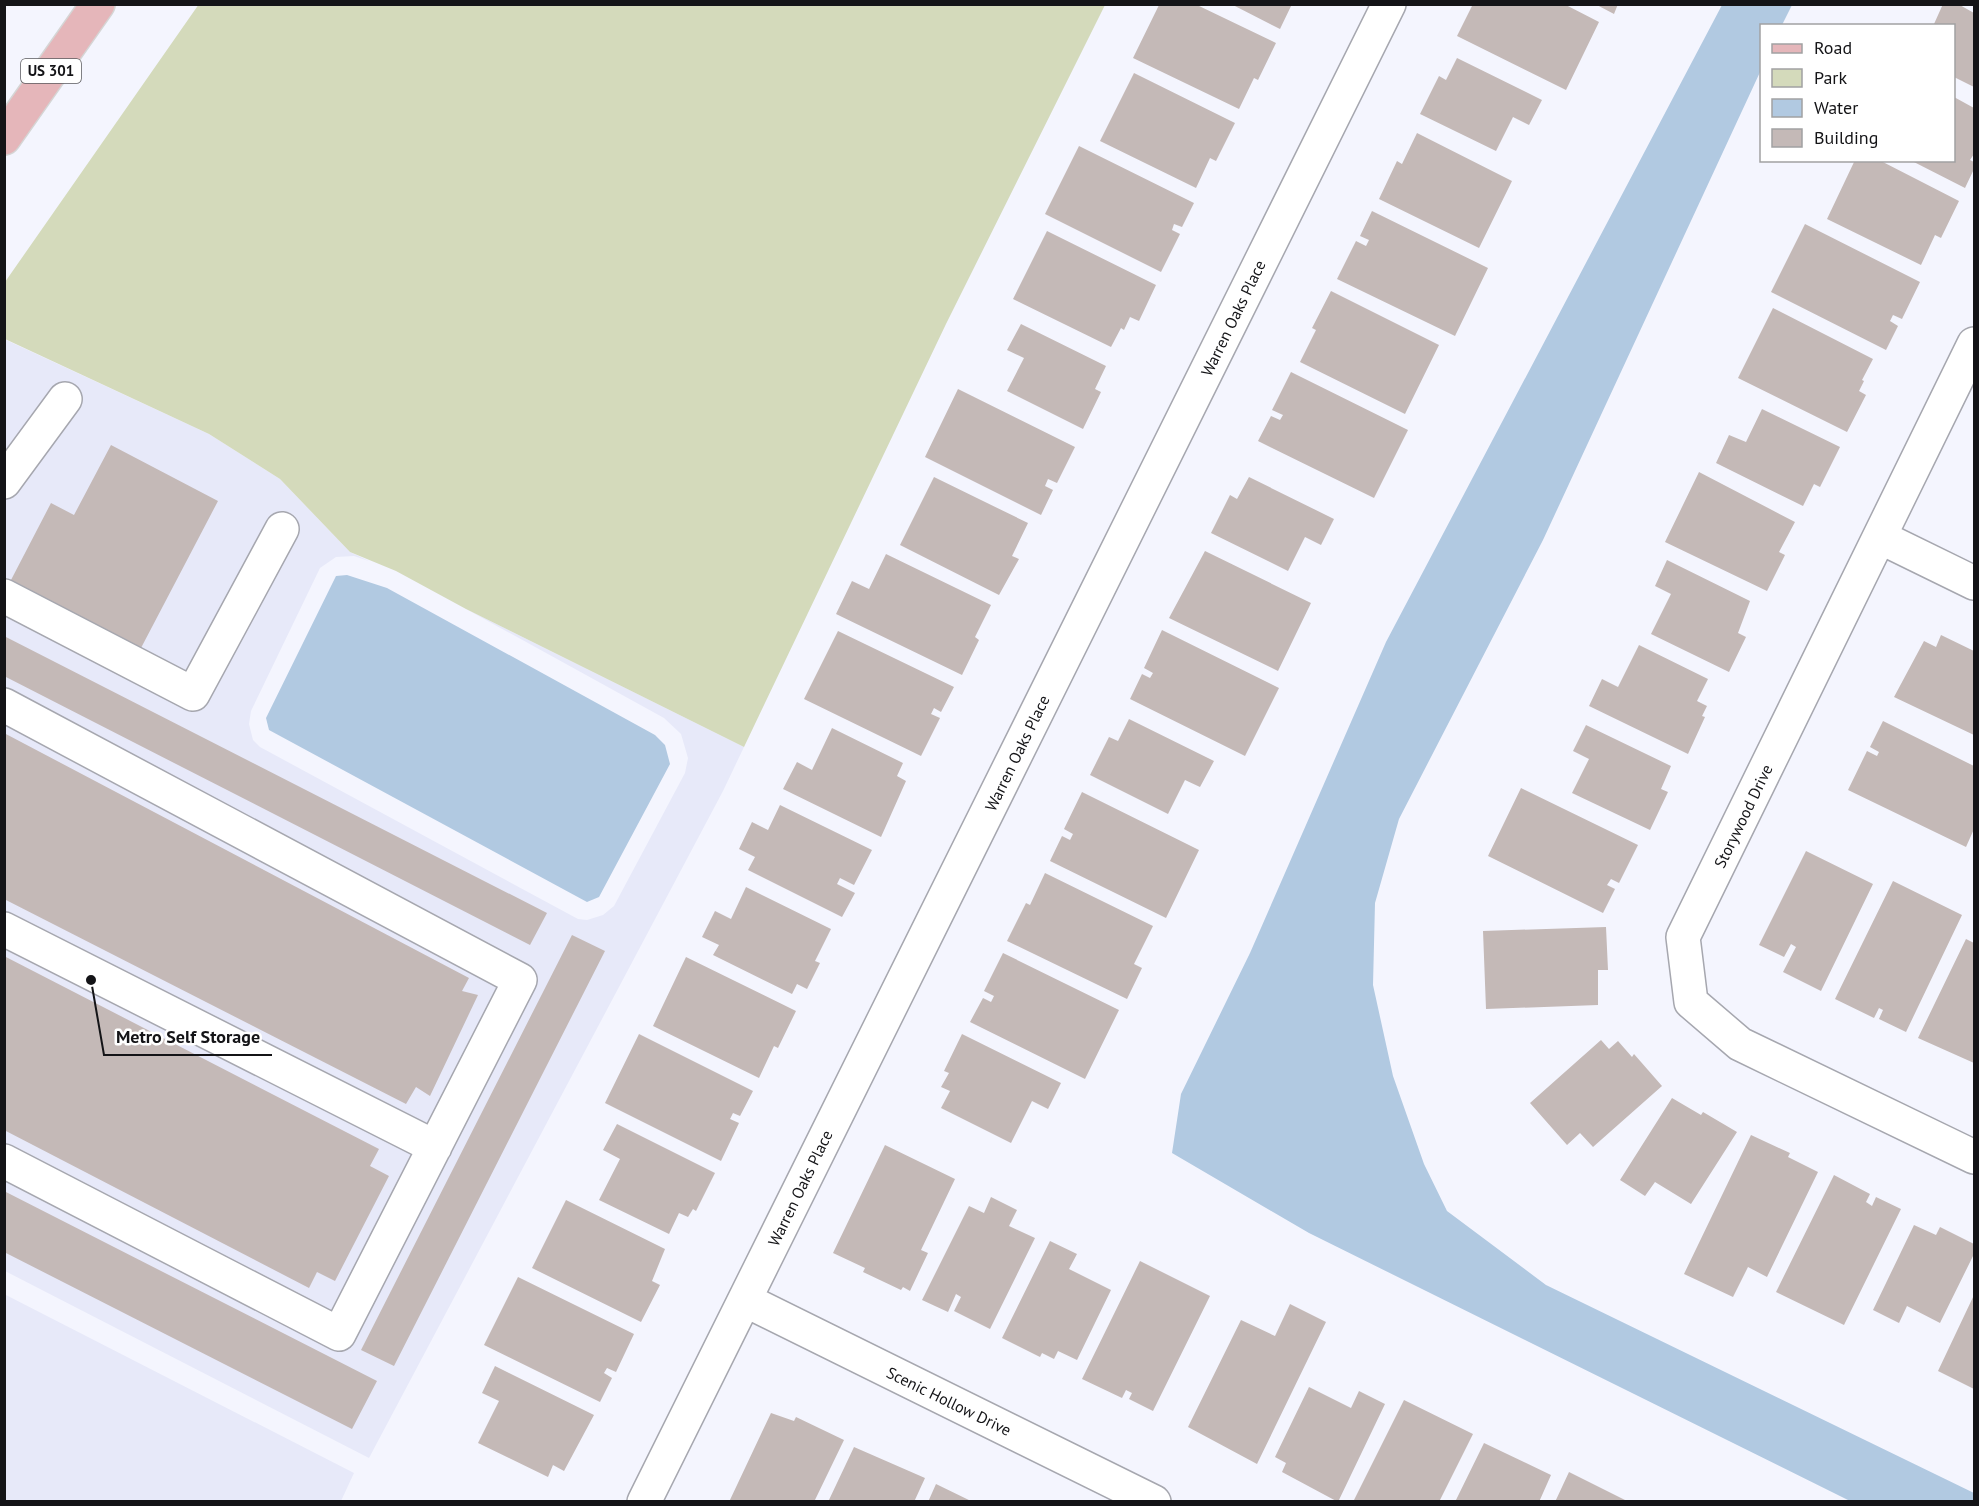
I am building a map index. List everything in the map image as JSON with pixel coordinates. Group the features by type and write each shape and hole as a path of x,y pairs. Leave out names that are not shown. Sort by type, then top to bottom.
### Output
{"main road":[{"name":"US 301","path":"4,138 98,4"}],"street":[{"name":"Warren Oaks Place","path":"644,1502 1389,4"},
{"name":"Storywood Drive","path":"1974,344 1683,937 1691,1002 1740,1044 1974,1157"},
{"path":"4,482 65,399"},
{"path":"4,596 193,694 282,529"},
{"path":"1880,537 1974,582"},
{"path":"4,705 520,981 339,1334 4,1161"},
{"path":"4,929 435,1147"},
{"name":"Scenic Hollow Drive","path":"745,1300 1154,1502"}],"shaded area":[{"path":"4,339 209,434 280,479 350,552 369,561 354,556 336,557 320,568 251,711 249,724 253,740 260,747 578,919 587,920 603,915 614,906 685,773 688,758 681,734 664,718 466,609 744,747 723,791 369,1458 5,1271"},
{"path":"4,1294 354,1473 341,1501 5,1501"}],"green space":[{"path":"199,4 1105,5 946,324 744,747 466,609 396,571 350,552 280,479 209,434 5,339 5,282"}],"water":[{"path":"1722,5 1792,5 1782,24 1760,24 1760,72 1543,540 1399,819 1375,903 1373,985 1393,1076 1424,1164 1447,1211 1546,1285 1974,1493 1974,1501 1850,1501 1309,1233 1172,1153 1181,1094 1250,953 1386,642"},
{"path":"347,575 387,588 655,735 665,745 670,764 599,897 587,902 269,730 266,718 336,576"}],"building":[{"path":"1231,4 1292,4 1280,29"},
{"path":"1473,4 1564,4 1599,22 1566,90 1457,36"},
{"path":"1595,4 1618,4 1614,14"},
{"path":"1943,4 1958,4 1974,13 1974,87 1955,78 1955,24 1934,24"},
{"path":"1159,5 1197,5 1276,43 1258,80 1254,78 1239,109 1133,58"},
{"path":"1457,58 1542,100 1529,125 1513,117 1496,151 1420,114 1439,76 1446,80"},
{"path":"1134,73 1235,123 1216,161 1210,158 1196,188 1100,141"},
{"path":"1955,98 1974,108 1974,154 1970,160 1974,162 1974,169 1965,188 1914,162 1955,162"},
{"path":"1417,133 1512,181 1479,248 1379,199 1397,161 1402,164"},
{"path":"1079,146 1194,203 1182,227 1174,224 1172,230 1180,234 1161,272 1045,214"},
{"path":"1854,162 1883,162 1959,201 1941,238 1935,235 1921,265 1827,219"},
{"path":"1372,211 1488,268 1455,336 1337,279 1356,241 1366,246 1369,240 1360,236"},
{"path":"1805,224 1920,282 1902,319 1893,315 1890,321 1898,326 1886,350 1771,292"},
{"path":"1047,231 1156,285 1139,321 1130,317 1124,330 1121,328 1111,347 1013,299"},
{"path":"1331,291 1439,345 1405,414 1300,362 1316,330 1312,328"},
{"path":"1773,308 1873,359 1859,391 1866,395 1847,432 1738,378"},
{"path":"1021,324 1106,366 1095,389 1101,392 1083,429 1007,391 1024,358 1007,350"},
{"path":"1291,372 1408,430 1374,498 1258,441 1271,416 1280,420 1283,415 1272,410"},
{"path":"958,389 1075,447 1057,483 1048,479 1045,486 1053,490 1041,515 925,457"},
{"path":"1762,409 1840,447 1820,487 1814,484 1803,506 1716,463 1729,435 1746,442"},
{"path":"111,445 218,501 141,648 11,580 51,503 74,515"},
{"path":"1699,472 1795,522 1779,552 1785,555 1767,591 1665,542"},
{"path":"934,477 1028,523 1012,556 1019,559 999,595 900,545"},
{"path":"1249,477 1334,519 1321,545 1305,537 1288,571 1211,533 1230,495 1237,499"},
{"path":"1205,551 1311,603 1278,671 1169,618"},
{"path":"886,554 991,605 975,637 979,640 962,675 836,614 852,581 869,589"},
{"path":"1667,560 1750,601 1738,633 1746,637 1729,672 1651,634 1671,594 1655,586"},
{"path":"1162,630 1279,688 1245,756 1130,699 1142,674 1150,678 1153,673 1144,668"},
{"path":"838,631 954,687 941,712 934,708 931,714 940,718 921,756 804,699"},
{"path":"1941,635 1974,651 1974,735 1894,697 1924,641 1936,647"},
{"path":"4,636 547,913 530,945 4,676"},
{"path":"1639,645 1708,679 1697,701 1707,706 1702,716 1705,717 1688,754 1589,706 1602,679 1618,687"},
{"path":"1129,719 1214,761 1200,787 1185,780 1168,814 1090,775 1109,737 1118,741"},
{"path":"1883,721 1974,766 1974,829 1966,847 1848,790 1867,751 1877,756 1879,752 1870,747"},
{"path":"1586,725 1671,766 1661,789 1668,792 1650,830 1572,793 1589,759 1573,751"},
{"path":"832,728 903,763 897,776 906,781 881,837 783,789 797,762 812,770"},
{"path":"4,733 469,978 462,991 478,995 430,1096 416,1087 406,1104 4,899"},
{"path":"1521,788 1638,845 1619,883 1611,879 1607,885 1615,889 1603,913 1488,856"},
{"path":"1082,792 1199,850 1166,918 1050,861 1062,836 1070,840 1073,834 1064,829"},
{"path":"780,805 872,850 854,885 840,878 837,884 855,893 842,917 748,870 755,857 739,849 752,822 768,830"},
{"path":"1806,851 1873,884 1821,991 1783,972 1796,947 1791,944 1784,957 1759,945"},
{"path":"1045,873 1153,926 1134,964 1142,968 1127,999 1007,941 1026,903 1030,905"},
{"path":"1893,881 1962,915 1906,1032 1879,1019 1883,1010 1879,1008 1874,1018 1835,999"},
{"path":"746,887 831,929 815,961 820,963 807,989 797,984 792,994 713,955 719,945 702,937 715,911 731,919"},
{"path":"1606,927 1608,970 1598,970 1598,1005 1486,1009 1483,931"},
{"path":"572,935 605,951 394,1366 361,1350"},
{"path":"1966,939 1974,943 1974,1063 1918,1038"},
{"path":"1003,953 1119,1010 1085,1079 970,1022 983,998 991,1002 994,996 984,991"},
{"path":"4,956 379,1149 370,1166 389,1176 335,1281 317,1272 309,1288 4,1130"},
{"path":"686,957 796,1011 778,1048 774,1046 759,1078 653,1026"},
{"path":"639,1034 753,1091 740,1116 733,1113 730,1119 739,1123 721,1161 605,1103"},
{"path":"962,1034 1061,1083 1048,1109 1032,1101 1011,1143 941,1108 950,1091 941,1087 949,1073 944,1071"},
{"path":"1601,1040 1609,1049 1618,1041 1632,1057 1634,1054 1662,1086 1593,1147 1580,1133 1567,1145 1530,1103"},
{"path":"1672,1098 1701,1115 1703,1112 1737,1132 1691,1204 1655,1182 1645,1196 1620,1180"},
{"path":"617,1124 715,1173 696,1211 693,1209 688,1217 679,1213 669,1234 599,1200 620,1159 603,1150"},
{"path":"1751,1135 1790,1153 1788,1157 1818,1172 1767,1277 1748,1267 1733,1297 1684,1274"},
{"path":"885,1145 955,1179 921,1250 928,1253 910,1291 903,1287 901,1290 863,1272 865,1268 833,1253"},
{"path":"1834,1175 1870,1194 1866,1202 1872,1206 1876,1197 1901,1209 1844,1325 1776,1292"},
{"path":"4,1191 377,1381 352,1429 4,1252"},
{"path":"991,1197 1017,1210 1009,1226 1035,1238 990,1329 954,1311 961,1297 956,1294 948,1312 922,1300 969,1206 984,1213"},
{"path":"566,1200 665,1249 652,1281 660,1285 641,1322 532,1268"},
{"path":"1914,1225 1936,1235 1940,1227 1974,1244 1974,1254 1940,1323 1907,1306 1899,1323 1873,1310"},
{"path":"1050,1241 1077,1254 1069,1269 1111,1290 1077,1360 1058,1351 1054,1359 1042,1353 1040,1357 1002,1338"},
{"path":"1140,1261 1210,1296 1153,1411 1129,1399 1132,1393 1126,1390 1122,1398 1082,1379"},
{"path":"518,1277 634,1334 616,1372 607,1368 604,1373 612,1378 600,1402 484,1345"},
{"path":"1974,1295 1974,1389 1938,1371"},
{"path":"1290,1304 1326,1322 1257,1464 1188,1427 1241,1320 1275,1336"},
{"path":"495,1366 594,1415 564,1471 553,1465 548,1477 478,1443 499,1401 482,1393"},
{"path":"1309,1387 1351,1408 1359,1391 1385,1404 1338,1502 1282,1472 1286,1463 1275,1457"},
{"path":"1404,1400 1473,1434 1439,1502 1353,1502"},
{"path":"771,1413 794,1421 796,1417 844,1440 814,1502 729,1502"},
{"path":"1484,1443 1551,1475 1539,1502 1455,1502"},
{"path":"854,1447 925,1478 914,1502 828,1502"},
{"path":"1569,1472 1629,1502 1555,1502"},
{"path":"936,1484 973,1502 928,1502"}],"place":[{"name":"Metro Self Storage","path":"91,980"}]}
